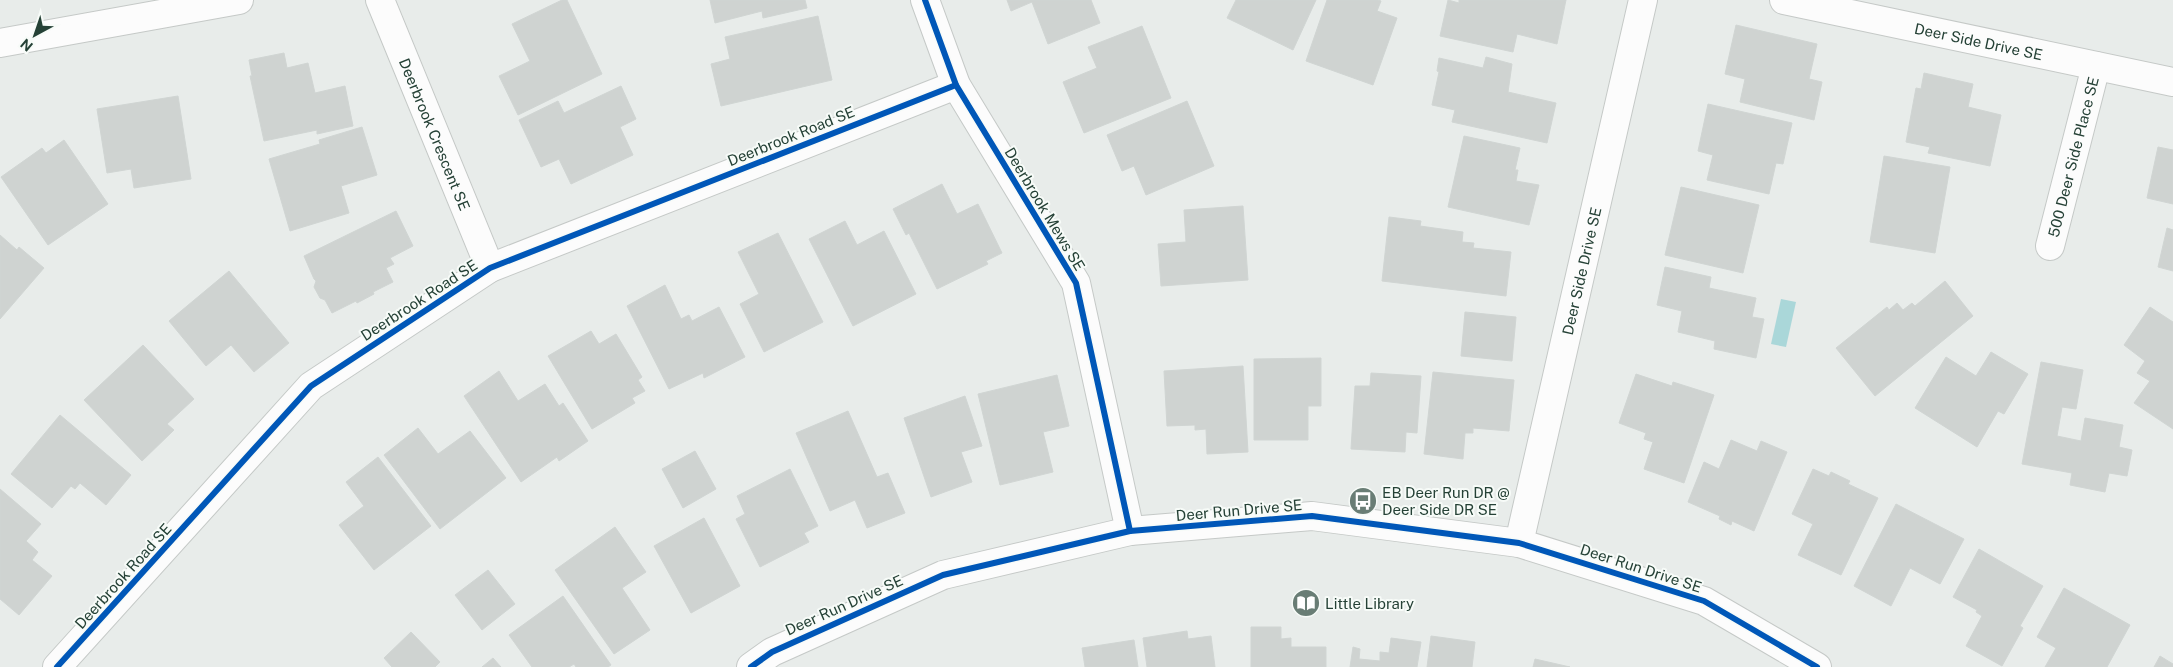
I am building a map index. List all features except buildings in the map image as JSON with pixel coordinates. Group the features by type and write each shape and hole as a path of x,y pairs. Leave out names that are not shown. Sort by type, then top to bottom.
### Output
{"street":[{"path":"0,43 239,0"},
{"name":"Deerbrook Crescent SE","path":"380,0 490,268"},
{"name":"Deerbrook Mews SE","path":"924,0 956,85 1076,283 1130,531"},
{"name":"Deer Side Drive SE","path":"1519,543 1643,0"},
{"name":"Deer Side Drive SE","path":"1784,0 2173,82"},
{"name":"500 Deer Side Place SE","path":"2050,246 2096,66"},
{"name":"Deerbrook Road SE","path":"57,667 310,386 490,268 956,85"},
{"name":"Deer Run Drive SE","path":"750,667 772,652 943,575 1130,531 1312,516 1519,543 1704,601 1818,667"}],"water":[{"path":"1781,299 1796,302 1786,347 1771,344"}],"cycle path":[{"path":"925,0 956,85 1076,283 1130,531"},
{"path":"57,667 311,386 490,268 956,85"},
{"path":"751,667 772,652 943,575 1130,531 1312,516 1519,543 1704,601 1817,667"}],"place":[{"name":"EB Deer Run DR @ Deer Side DR SE","path":"1363,501"},
{"name":"Little Library","path":"1306,603"}]}
